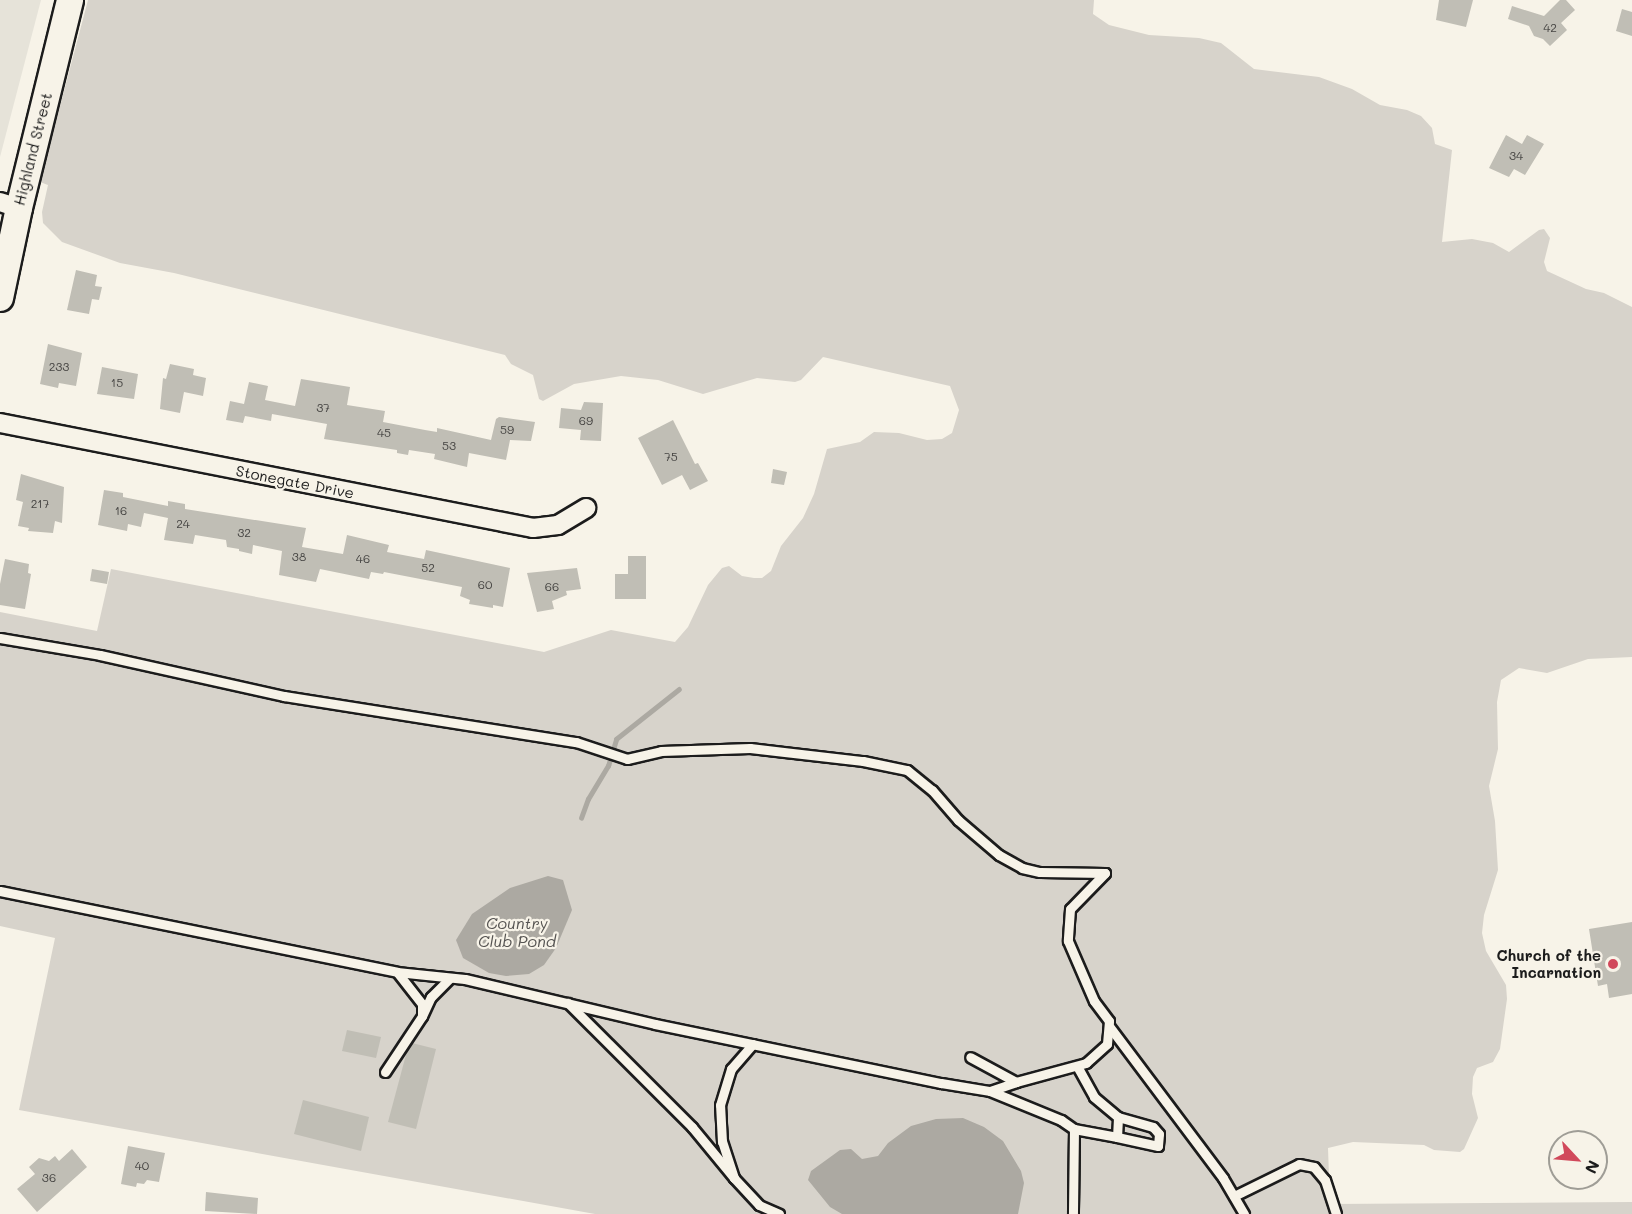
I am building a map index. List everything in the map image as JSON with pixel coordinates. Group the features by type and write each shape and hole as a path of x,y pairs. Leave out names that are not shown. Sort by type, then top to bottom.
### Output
{"street":[{"name":"Highland Street","path":"0,298 9,205 70,0"},
{"name":"Stonegate Drive","path":"0,423 533,528 558,525 586,508"}],"lane":[{"path":"0,638 100,655 284,696 431,722 540,736 602,750 627,759 661,751 750,748 863,761 907,770 932,790 958,820 991,848 1022,868 1040,872 1105,873 1070,909 1068,941 1094,1001 1109,1021 1107,1044 1086,1063 990,1091"},
{"path":"0,891 397,972 450,978 753,1044 990,1091 1061,1120 1074,1129 1158,1146 1159,1134 1153,1127 1118,1118 1094,1097 1077,1066"},
{"path":"397,972 422,1004 422,1016"},
{"path":"385,1072 422,1016 431,997 450,978"},
{"path":"566,1002 692,1127 759,1205 779,1214"},
{"path":"1108,1026 1185,1126 1244,1214"},
{"path":"734,1178 722,1142 720,1104 731,1069 753,1044"},
{"path":"970,1057 1016,1082"},
{"path":"1117,1137 1118,1118"},
{"path":"1073,1214 1074,1129"},
{"path":"1234,1196 1299,1164 1314,1167 1326,1180 1336,1214"}],"shaded area":[{"path":"0,0 41,0 0,157"},
{"path":"88,0 1094,0 1093,14 1109,25 1149,35 1199,38 1221,43 1254,69 1319,77 1352,89 1380,105 1407,110 1421,116 1432,128 1435,144 1452,150 1442,242 1472,239 1493,243 1509,252 1539,230 1544,229 1550,238 1544,262 1547,271 1586,289 1604,293 1632,307 1632,657 1588,659 1547,673 1519,668 1501,680 1497,702 1498,749 1489,786 1495,821 1498,870 1484,915 1482,933 1486,951 1506,985 1507,999 1500,1049 1493,1062 1477,1068 1473,1077 1472,1094 1478,1118 1464,1149 1460,1152 1434,1150 1424,1145 1353,1142 1328,1148 1330,1204 1632,1202 1632,1214 595,1214 19,1110 55,938 0,926 0,612 97,631 111,569 544,652 611,630 675,642 688,627 708,585 722,568 729,566 742,576 754,578 762,578 771,571 781,546 803,518 814,494 827,449 860,442 874,432 899,433 927,440 942,439 952,433 959,410 950,386 823,357 801,380 795,382 757,378 703,394 658,380 621,376 574,384 543,401 539,399 533,375 511,364 505,355 174,273 120,263 62,242 43,223 42,212 48,185 40,182"}],"water":[{"name":"Country Club Pond","path":"548,876 563,880 572,910 556,948 544,965 529,974 506,976 489,973 463,958 456,940 472,914 510,888"},
{"path":"963,1118 984,1127 1003,1141 1021,1171 1024,1183 1018,1214 842,1214 830,1207 808,1180 811,1171 840,1150 851,1149 862,1159 878,1156 888,1143 911,1126 936,1119"}],"building":[{"path":"1439,0 1473,0 1466,27 1436,20"},
{"path":"1560,0 1566,0 1575,10 1561,23 1567,30 1550,46 1543,39 1534,36 1529,26 1508,19 1512,6 1544,16"},
{"path":"1622,9 1632,12 1632,36 1616,31"},
{"path":"1506,135 1522,144 1527,135 1544,144 1525,175 1514,169 1509,177 1489,168"},
{"path":"76,270 97,275 95,286 102,287 99,300 92,299 89,314 67,310"},
{"path":"48,344 82,353 76,386 59,383 58,388 40,384"},
{"path":"170,364 194,369 193,375 206,378 203,396 184,392 180,413 160,409 163,378 166,379"},
{"path":"102,367 138,374 134,399 97,394"},
{"path":"301,379 350,387 347,405 385,411 383,422 437,432 437,428 491,440 496,419 499,417 535,422 531,441 510,440 506,460 469,453 467,467 434,459 435,454 409,450 408,455 397,453 397,450 324,439 327,424 272,414 271,421 245,416 243,423 226,420 230,401 244,404 249,382 268,386 265,400 295,406"},
{"path":"584,402 603,403 601,441 580,440 581,430 559,428 561,408 581,410"},
{"path":"673,420 695,464 698,463 708,481 690,490 682,475 662,485 638,438"},
{"path":"773,469 787,472 784,485 771,483"},
{"path":"21,474 64,487 62,523 55,521 53,533 28,531 29,528 18,526 23,502 16,500"},
{"path":"104,490 123,493 123,497 168,506 168,501 185,504 185,509 306,528 302,547 343,554 347,535 389,545 387,552 424,559 426,550 510,568 503,607 493,605 493,608 469,604 470,600 460,596 462,587 384,572 383,574 371,572 369,579 320,569 316,582 279,575 282,551 253,545 252,554 227,547 226,540 195,535 193,544 164,540 168,518 144,513 141,527 128,524 127,531 98,525"},
{"path":"628,556 646,556 646,599 615,599 615,574 628,574"},
{"path":"5,559 29,564 28,573 31,574 25,609 0,605 0,584"},
{"path":"577,568 581,589 566,591 567,595 552,601 554,609 537,612 527,573"},
{"path":"92,569 109,572 107,584 90,581"},
{"name":"Church of the Incarnation","path":"1632,922 1632,994 1609,998 1607,984 1598,986 1589,929"},
{"path":"347,1030 381,1037 376,1058 342,1051"},
{"path":"412,1043 436,1049 416,1129 388,1122 407,1051"},
{"path":"303,1100 369,1117 361,1151 294,1134"},
{"path":"128,1146 165,1153 159,1182 147,1180 144,1184 137,1183 136,1187 121,1184"},
{"path":"72,1149 87,1167 37,1212 17,1189 35,1174 29,1167 39,1158 49,1161 55,1156 59,1161"},
{"path":"206,1192 258,1198 257,1214 205,1211"}],"waterway":[{"path":"581,818 588,799 608,766 616,739 679,689"}],"place":[{"name":"Church of the Incarnation","path":"1613,964"}]}
